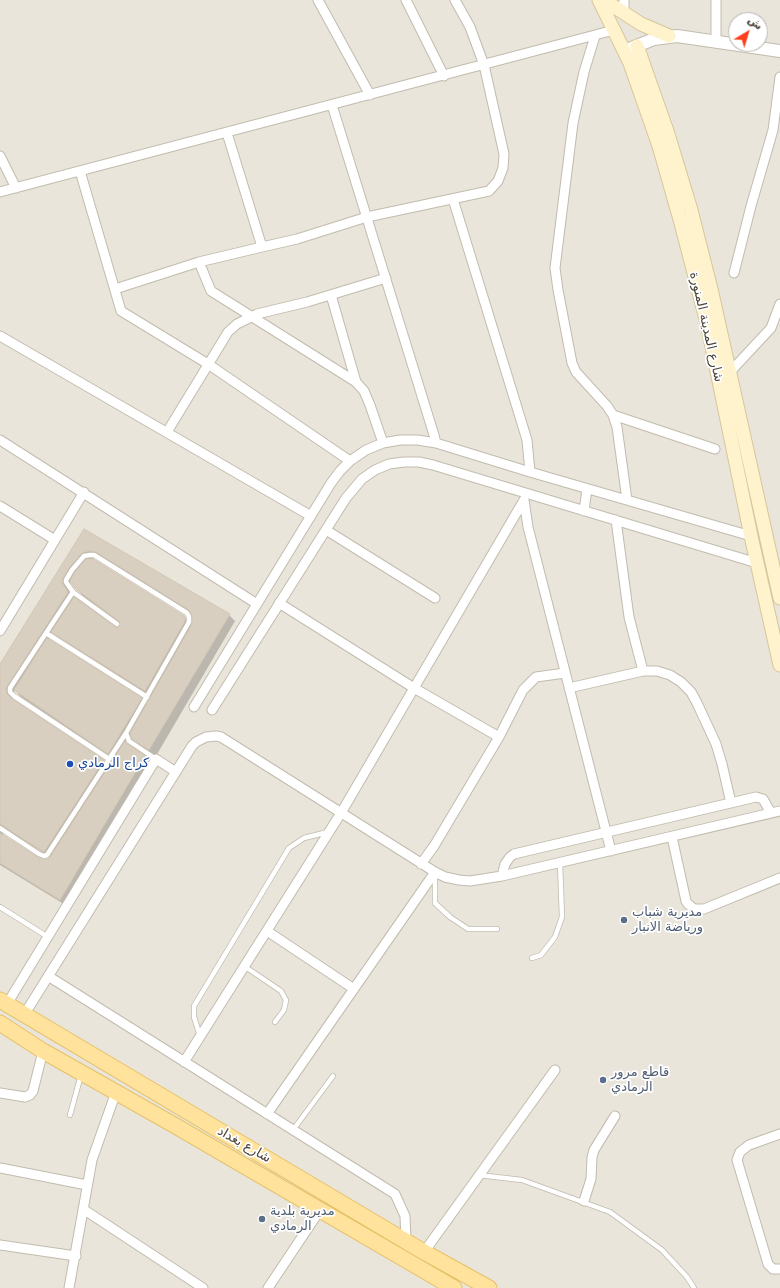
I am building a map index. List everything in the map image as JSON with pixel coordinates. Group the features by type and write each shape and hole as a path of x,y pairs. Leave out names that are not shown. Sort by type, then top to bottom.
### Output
{"main road":[{"name":"شارع المدينة المنورة","path":"599,0 630,63 659,146 681,223 707,323 750,536 780,665"},
{"path":"604,0 641,24 669,36"},
{"name":"شارع المدينة المنورة","path":"637,46 665,125 691,210 711,289 779,592"},
{"path":"740,484 755,483"},
{"name":"شارع بغداد","path":"3,1002 424,1252 490,1288"},
{"name":"شارع بغداد","path":"0,1023 43,1051 174,1125 454,1288"},
{"path":"174,1125 183,1109"}],"street":[{"path":"318,0 370,95"},
{"path":"406,0 444,76"},
{"path":"115,289 199,262 297,239 367,216 488,191 498,181 503,168 504,154 484,65 470,27 455,0"},
{"path":"624,0 624,13"},
{"path":"716,0 716,41"},
{"path":"0,192 614,30"},
{"path":"595,36 584,72 573,123 555,268 572,363 576,372 607,406 612,415 617,432 627,500"},
{"path":"624,51 669,36 685,36 780,51"},
{"path":"734,273 751,206 773,130 780,77"},
{"path":"332,105 436,443"},
{"path":"227,133 262,247"},
{"path":"0,156 16,188"},
{"path":"80,171 121,311 208,364 350,461"},
{"path":"453,199 528,440 530,472"},
{"path":"199,262 210,291 356,382 364,391 370,405 382,443"},
{"path":"167,432 228,332 236,324 257,314 307,302 386,278"},
{"path":"331,295 356,382"},
{"path":"730,372 771,328 780,304"},
{"path":"0,336 311,516"},
{"path":"612,415 715,449"},
{"path":"0,440 84,492 257,604"},
{"path":"194,707 331,483 350,461 366,450 382,443 400,440 418,440 436,443 587,489 750,536"},
{"path":"212,710 346,498 362,479 375,470 389,464 419,462 524,497 616,520 757,563"},
{"path":"584,511 587,489"},
{"path":"0,631 84,492"},
{"path":"524,497 528,527 611,851"},
{"path":"184,1062 341,813 524,497"},
{"path":"0,506 55,540"},
{"path":"616,520 627,609 643,671"},
{"path":"326,530 435,598"},
{"path":"280,603 414,688 499,737"},
{"path":"569,688 643,671 657,671 670,675 681,682 690,692 716,744 731,803"},
{"path":"421,864 434,846 499,737 523,690 536,677 565,673"},
{"path":"24,1015 192,746 196,742 206,737 222,737 435,872 445,877 470,881 502,876 560,863 776,812"},
{"path":"3,1002 48,937 156,759 176,772"},
{"path":"502,876 505,864 510,856 514,854 756,797 765,801 776,812"},
{"path":"672,837 686,901 694,909 704,909 780,878"},
{"path":"267,1114 435,872"},
{"path":"267,931 354,989"},
{"path":"48,976 394,1194 405,1216 406,1240"},
{"path":"0,1093 25,1097 30,1095 33,1091 43,1051"},
{"path":"424,1252 555,1070"},
{"path":"69,1288 76,1256 92,1160 116,1092"},
{"path":"584,1202 591,1179 594,1150 615,1116"},
{"path":"780,1134 749,1145 740,1152 737,1160 768,1264 773,1269 780,1269"},
{"path":"0,1168 87,1185"},
{"path":"83,1209 204,1288"},
{"path":"268,1288 320,1210"},
{"path":"0,1245 76,1256"}],"lane":[{"path":"0,828 40,854 44,856 47,855 126,733 189,622 187,613 94,555 84,556 72,570 66,582 73,592 117,624"},
{"path":"73,592 10,688 10,692 109,759"},
{"path":"46,633 147,697"},
{"path":"126,733 129,741 156,759"},
{"path":"200,1037 194,1017 194,1006 289,848 304,838 330,831"},
{"path":"532,958 541,955 555,937 562,917 560,863"},
{"path":"435,872 435,903 450,917 468,929 497,929"},
{"path":"0,907 48,937"},
{"path":"244,966 281,991 286,1000 284,1010 274,1022"},
{"path":"70,1115 82,1073"},
{"path":"293,1130 333,1076"},
{"path":"478,1175 522,1180 610,1212 662,1250 687,1277 694,1288"}],"shaded area":[{"path":"0,0 780,0 780,1288 0,1288"}],"building":[{"path":"84,529 230,614 149,750 132,739 130,733 192,624 192,615 189,610 96,552 89,551 82,553 69,568 62,580 68,592 6,688 7,694 12,699 104,760 44,852 0,824 0,664"},
{"path":"86,559 93,559 185,618 185,621 145,691 51,632 74,597 115,627 118,628 120,626 119,621 76,589 70,581 75,572"},
{"path":"47,638 142,698 108,754 14,690"},
{"path":"125,741 145,756 60,900 0,863 0,833 37,857 45,860 50,857"}],"place":[{"name":"كراج الرمادي","path":"70,764"},
{"name":"مديرية شباب ورياضة الانبار","path":"624,920"},
{"name":"قاطع مرور الرمادي","path":"603,1080"},
{"name":"مديرية بلدية الرمادي","path":"262,1219"}]}
